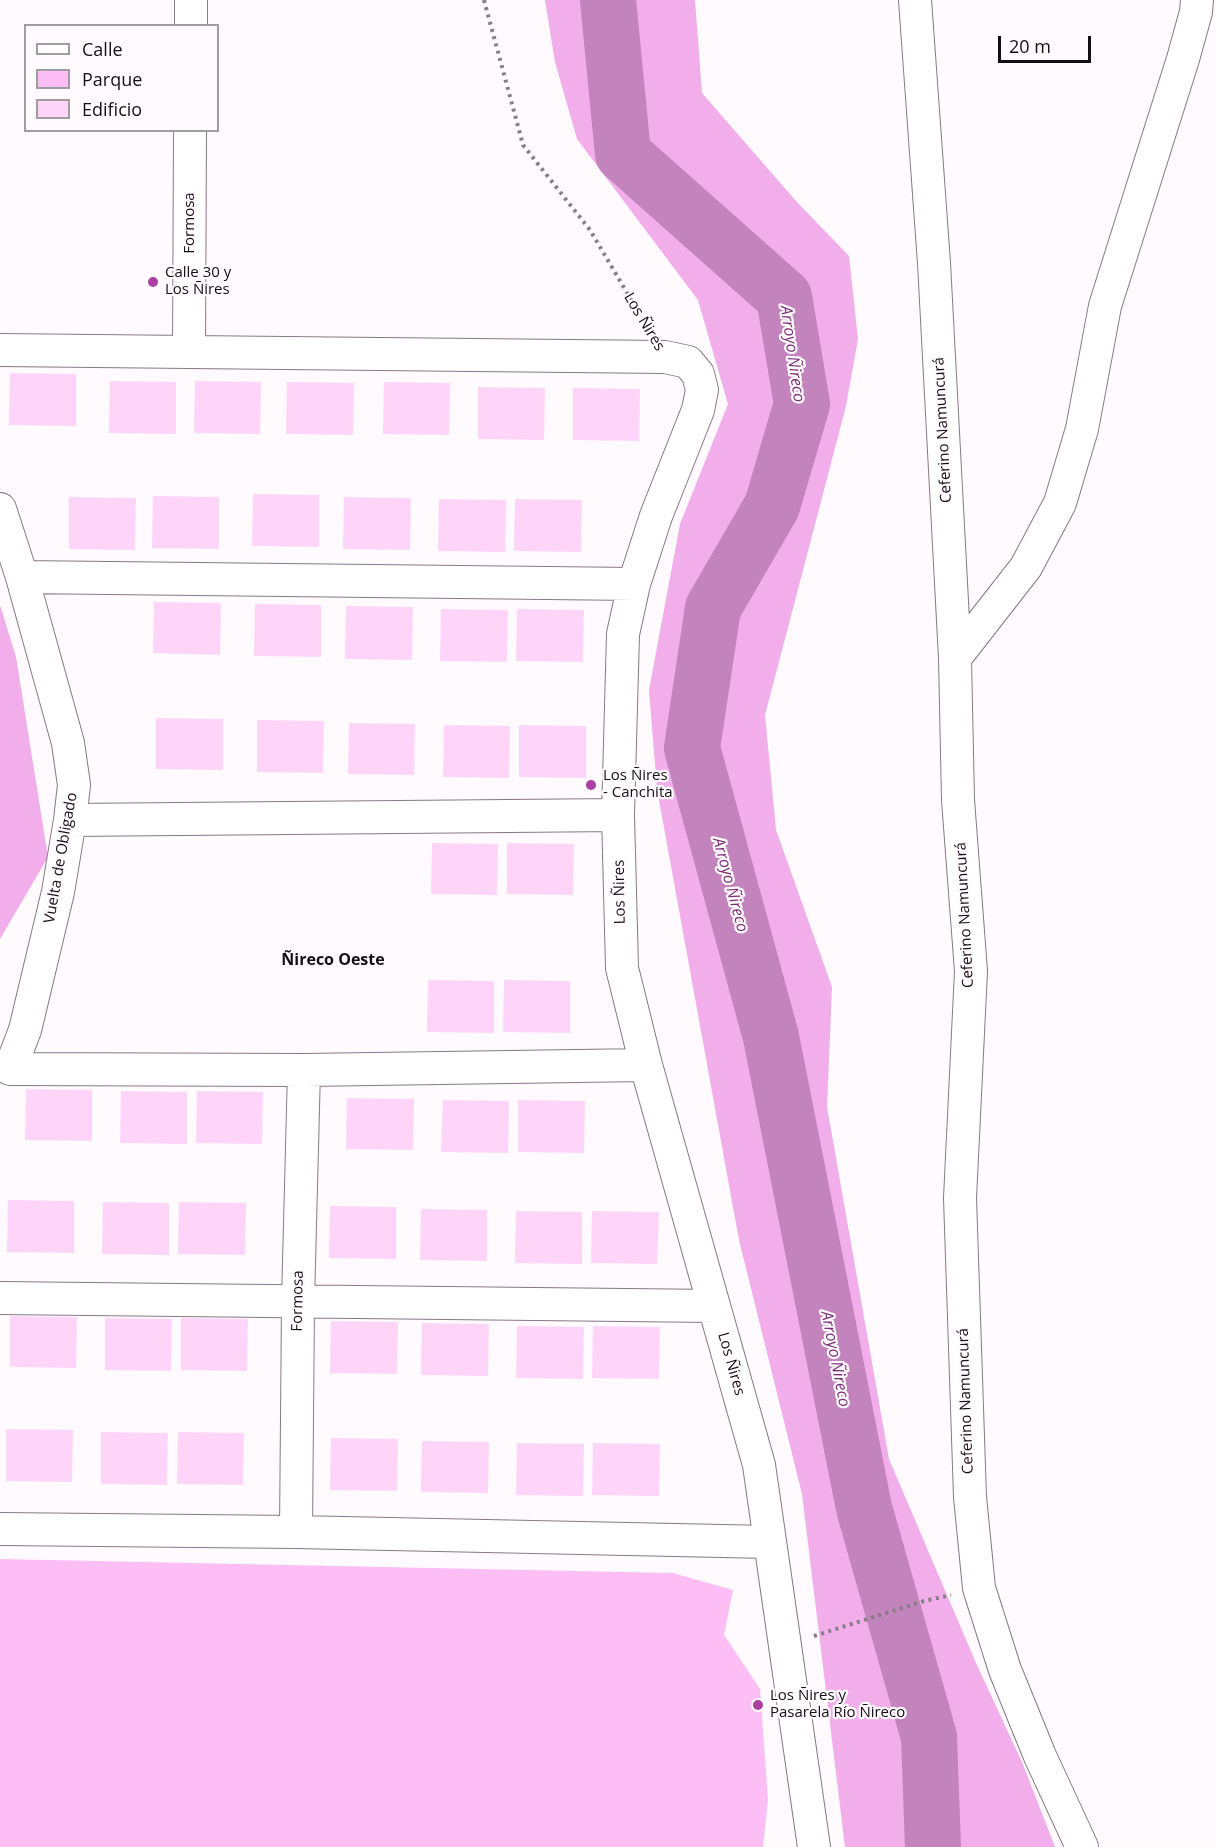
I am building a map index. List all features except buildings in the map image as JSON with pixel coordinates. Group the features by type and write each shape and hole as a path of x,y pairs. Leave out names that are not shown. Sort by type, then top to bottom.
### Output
{"street":[{"path":"190,24 191,0"},
{"name":"Ceferino Namuncurá","path":"915,0 934,263 955,658 958,800 971,971 961,1186 970,1497 979,1588 1005,1670 1040,1756 1082,1847"},
{"path":"955,658 1026,567 1060,502 1082,429 1105,306 1183,59 1197,0"},
{"name":"Formosa","path":"189,351 190,132"},
{"path":"0,350 665,357"},
{"name":"Los Ñires","path":"665,357 688,362 698,374 702,390 698,410 656,516 634,584 623,634 618,815 622,968 646,1065 759,1465 814,1847"},
{"name":"Vuelta de Obligado","path":"0,509 22,578 68,743 74,785 58,892 25,1030 10,1069 304,1070"},
{"path":"22,578 634,584"},
{"path":"70,820 618,815"},
{"path":"304,1070 646,1065"},
{"name":"Formosa","path":"296,1532 298,1302 304,1070"},
{"path":"0,1298 714,1306"},
{"path":"0,1529 296,1532 770,1542"}],"path":[{"name":"Los Ñires","path":"484,0 523,145 590,230 665,357"},
{"path":"785,1645 924,1601"}],"green space":[{"path":"0,1559 673,1573 733,1590 724,1635 760,1689 768,1800 763,1847 0,1847"}],"shaded area":[{"path":"545,0 695,0 702,93 796,201 849,256 858,339 846,406 765,715 776,830 832,987 827,1107 889,1459 976,1663 1022,1762 1055,1847 845,1847 802,1494 739,1240 657,789 649,690 680,524 728,404 698,300 577,139 555,62"},
{"path":"0,605 16,657 48,857 0,939"}],"waterway":[{"name":"Arroyo Ñireco","path":"608,0 623,154 784,297 802,404 772,506 713,608 692,748 771,1037 864,1508 929,1737 933,1847"}],"place":[{"name":"Calle 30 y Los Ñires","path":"153,282"},
{"name":"Los Ñires - Canchita","path":"591,785"},
{"name":"Los Ñires y Pasarela Río Ñireco","path":"758,1705"}],"district":[{"name":"Ñireco Oeste","path":"333,960"}]}
